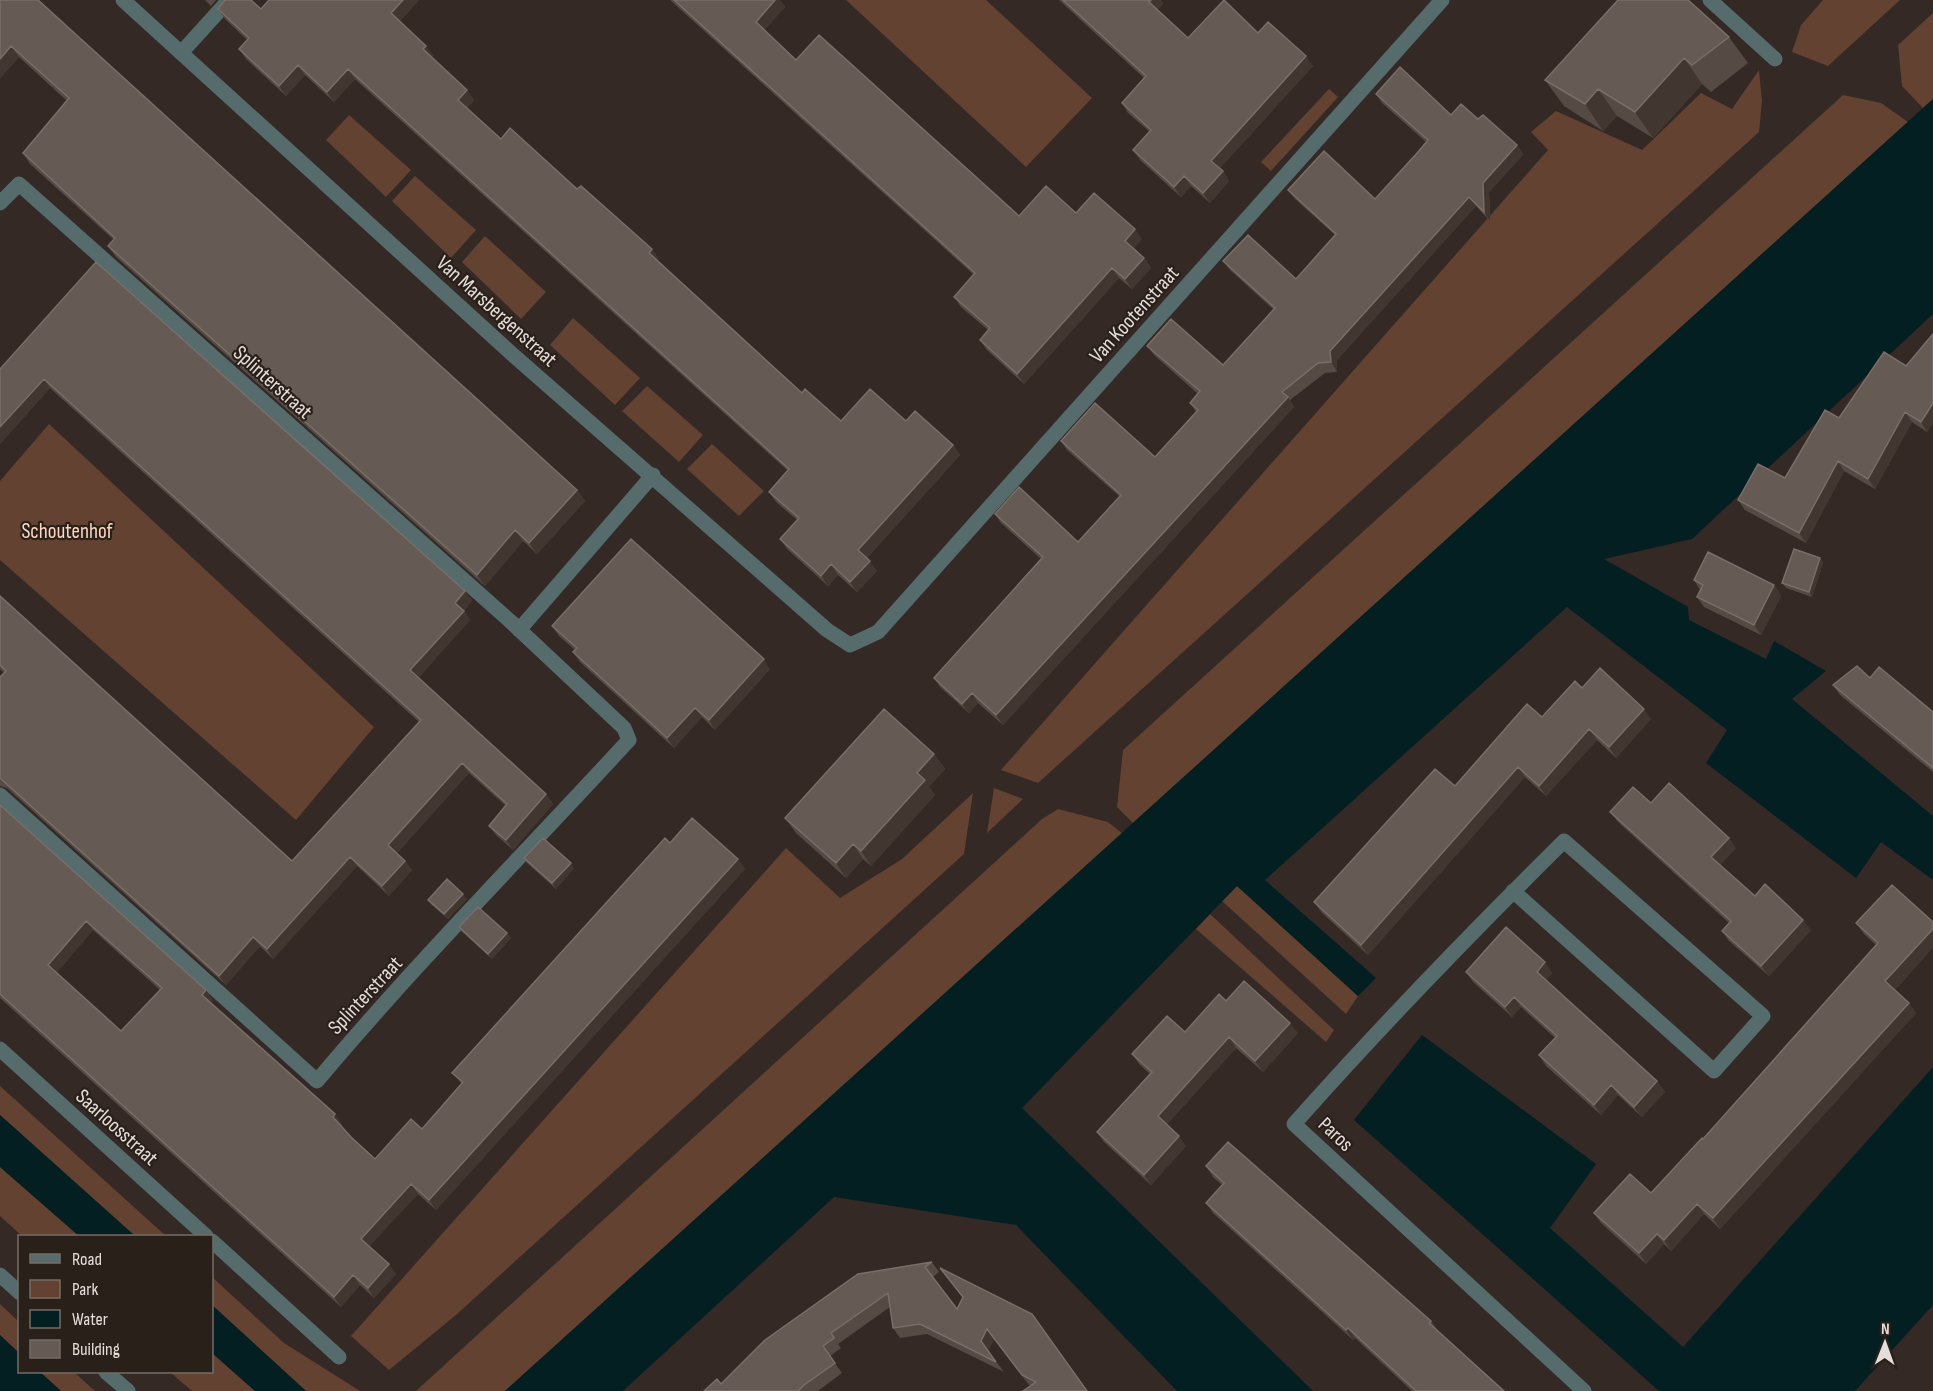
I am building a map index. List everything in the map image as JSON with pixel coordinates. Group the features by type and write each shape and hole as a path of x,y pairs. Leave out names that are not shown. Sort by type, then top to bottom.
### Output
{"street":[{"name":"Van Marsbergenstraat","path":"123,0 512,354 827,630 850,645"},
{"path":"181,53 229,0"},
{"name":"Van Kootenstraat","path":"850,645 878,633 1442,0"},
{"path":"1710,0 1775,59"},
{"name":"Splinterstraat","path":"0,203 19,184 519,630 624,728 629,740 426,961 380,1007 316,1081 0,795"},
{"path":"519,630 653,476"},
{"name":"Paros","path":"1513,891 1714,1071 1763,1016 1564,841 1513,891 1364,1045 1294,1124 1584,1391"},
{"name":"Saarloosstraat","path":"0,1049 205,1235"},
{"path":"213,1242 339,1357"},
{"path":"0,1275 18,1291"},
{"path":"108,1373 128,1391"}],"green space":[{"path":"846,0 986,0 1092,98 1026,167"},
{"path":"1823,0 1900,0 1828,66 1792,52 1801,25"},
{"path":"1933,13 1933,99 1923,108 1902,86 1898,45"},
{"path":"1759,70 1762,101 1759,132 1038,783 1001,770 1548,150 1531,132 1556,111 1642,150 1701,93 1732,109"},
{"path":"1329,89 1338,97 1271,171 1261,162"},
{"path":"1843,95 1881,103 1908,122 1133,823 1117,807 1123,750"},
{"path":"349,115 411,170 386,197 326,140"},
{"path":"415,176 476,230 451,258 392,201"},
{"path":"485,236 546,292 521,319 462,262"},
{"path":"573,318 640,378 615,405 550,345"},
{"path":"647,386 703,435 679,462 622,411"},
{"name":"Schoutenhof","path":"49,424 374,727 296,820 0,560 0,481"},
{"path":"712,444 764,491 739,516 687,469"},
{"path":"994,788 1023,799 987,833"},
{"path":"973,793 964,854 456,1315 389,1370 351,1336 786,848 840,898 902,859"},
{"path":"1058,809 1108,822 1123,834 505,1391 416,1391 1042,819"},
{"path":"1237,886 1358,996 1346,1014 1222,901"},
{"path":"1210,914 1334,1030 1326,1042 1196,929"},
{"path":"0,1086 165,1235 134,1235 0,1115"},
{"path":"0,1167 78,1235 21,1235 0,1216"},
{"path":"213,1278 284,1343 360,1391 306,1391 213,1306"},
{"path":"0,1304 18,1321 18,1352 0,1335"},
{"path":"213,1354 255,1391 192,1391 171,1373 213,1373"},
{"path":"41,1373 75,1373 95,1391 61,1391"}],"water":[{"path":"1933,99 1933,314 1692,539 1604,559 1688,607 1689,620 1766,659 1774,641 1826,671 1792,699 1933,816 1933,880 1881,842 1856,878 1706,763 1727,730 1567,607 1265,880 1376,978 1358,996 1237,886 1022,1108 1313,1391 1177,1391 1016,1225 834,1197 623,1391 505,1391"},
{"path":"1422,1035 1596,1164 1550,1228 1683,1347 1933,1067 1933,1305 1855,1391 1659,1391 1354,1120"},
{"path":"0,1115 134,1235 78,1235 0,1167"},
{"path":"213,1306 306,1391 255,1391 213,1354"},
{"path":"0,1335 18,1352 18,1373 41,1373 61,1391 0,1391"}],"building":[{"path":"0,0 38,0 577,490 529,543 515,530 477,575 108,246 115,238 23,153 69,98 11,46 0,59"},
{"path":"225,0 251,0 261,9 269,0 403,0 391,13 426,46 423,49 467,90 458,100 501,139 510,128 577,189 581,186 652,249 649,253 802,393 805,389 841,421 870,389 906,421 915,411 953,445 858,550 870,561 850,582 831,564 821,576 780,539 799,518 769,492 789,469 348,69 327,92 298,65 279,86 239,49 249,38 218,9"},
{"path":"674,0 775,0 756,22 796,60 819,35 1019,216 1046,186 1076,213 1094,193 1135,229 1125,241 1144,258 1125,279 1112,268 1017,374 980,340 990,328 954,297 975,273"},
{"path":"1063,0 1151,0 1149,2 1188,38 1224,0 1258,33 1268,22 1306,56 1211,161 1223,171 1203,193 1184,176 1174,187 1133,150 1151,130 1122,103 1146,76"},
{"path":"1618,0 1688,0 1729,37 1692,65 1684,58 1635,112 1598,89 1585,104 1545,80"},
{"path":"1400,67 1451,115 1461,104 1478,119 1483,115 1517,145 1483,183 1484,212 1469,197 1330,351 1331,362 1318,363 1282,392 1288,397 996,715 972,693 962,704 934,678 1043,557 995,514 1019,487 1078,542 1121,495 1061,441 1095,403 1155,457 1198,410 1190,403 1200,391 1147,346 1171,319 1223,365 1275,308 1223,261 1248,235 1296,279 1336,234 1288,190 1324,151 1375,199 1419,151 1428,140 1376,94"},
{"path":"96,262 465,591 455,603 464,611 410,670 546,794 506,840 489,826 507,804 462,763 388,845 405,861 382,886 350,857 267,949 253,937 219,976 0,778 0,677 6,671 0,665 0,596 292,861 421,720 44,379 0,427 0,369"},
{"path":"1933,334 1933,403 1921,422 1905,412 1868,479 1838,461 1799,533 1738,500 1758,464 1785,478 1825,410 1839,418 1884,352 1906,366"},
{"path":"631,539 764,659 709,720 695,708 667,738 573,652 577,648 552,626"},
{"path":"1794,549 1820,558 1809,592 1782,583"},
{"path":"1708,552 1774,585 1754,625 1697,597 1703,585 1694,580"},
{"path":"1857,666 1870,678 1879,667 1933,712 1933,768 1833,685"},
{"path":"1600,668 1644,709 1609,747 1589,729 1539,786 1518,767 1361,945 1314,902 1435,769 1455,786 1527,704 1542,717 1575,681 1582,688"},
{"path":"884,709 934,754 917,773 925,780 861,851 853,844 836,863 785,818"},
{"path":"1669,783 1729,838 1711,857 1755,896 1765,884 1803,920 1761,966 1722,931 1731,921 1610,812 1633,787 1651,803"},
{"path":"0,805 206,990 202,995 335,1114 333,1117 375,1159 411,1119 422,1129 463,1082 452,1073 665,838 670,843 692,818 738,859 429,1200 411,1184 361,1239 389,1264 368,1288 353,1275 334,1297 0,994","holes":["86,921 162,988 121,1031 48,965"]},
{"path":"543,838 571,863 552,883 524,858"},
{"path":"447,879 463,894 444,914 428,900"},
{"path":"1892,885 1933,922 1933,929 1885,981 1909,1003 1713,1218 1697,1204 1664,1240 1657,1234 1639,1253 1594,1213 1630,1174 1651,1193 1703,1139 1878,943 1856,923"},
{"path":"478,907 507,933 488,954 459,927"},
{"path":"1506,927 1545,962 1537,972 1657,1081 1634,1107 1611,1085 1594,1105 1539,1055 1557,1036 1514,997 1505,1007 1466,972"},
{"path":"1244,981 1290,1023 1255,1061 1229,1037 1158,1116 1179,1136 1144,1175 1097,1132 1152,1072 1132,1054 1167,1016 1185,1032 1219,994 1226,1001"},
{"path":"1228,1142 1431,1321 1429,1323 1504,1391 1416,1391 1348,1328 1346,1330 1206,1203 1224,1183 1206,1166"},
{"path":"932,1262 925,1267 957,1309 963,1297 940,1268 1032,1314 1087,1391 1023,1391 1036,1382 1022,1375 987,1329 981,1341 996,1362 920,1324 893,1328 888,1293 831,1333 834,1338 823,1346 835,1363 798,1391 704,1391 717,1379 721,1384 765,1340 858,1274"}]}
